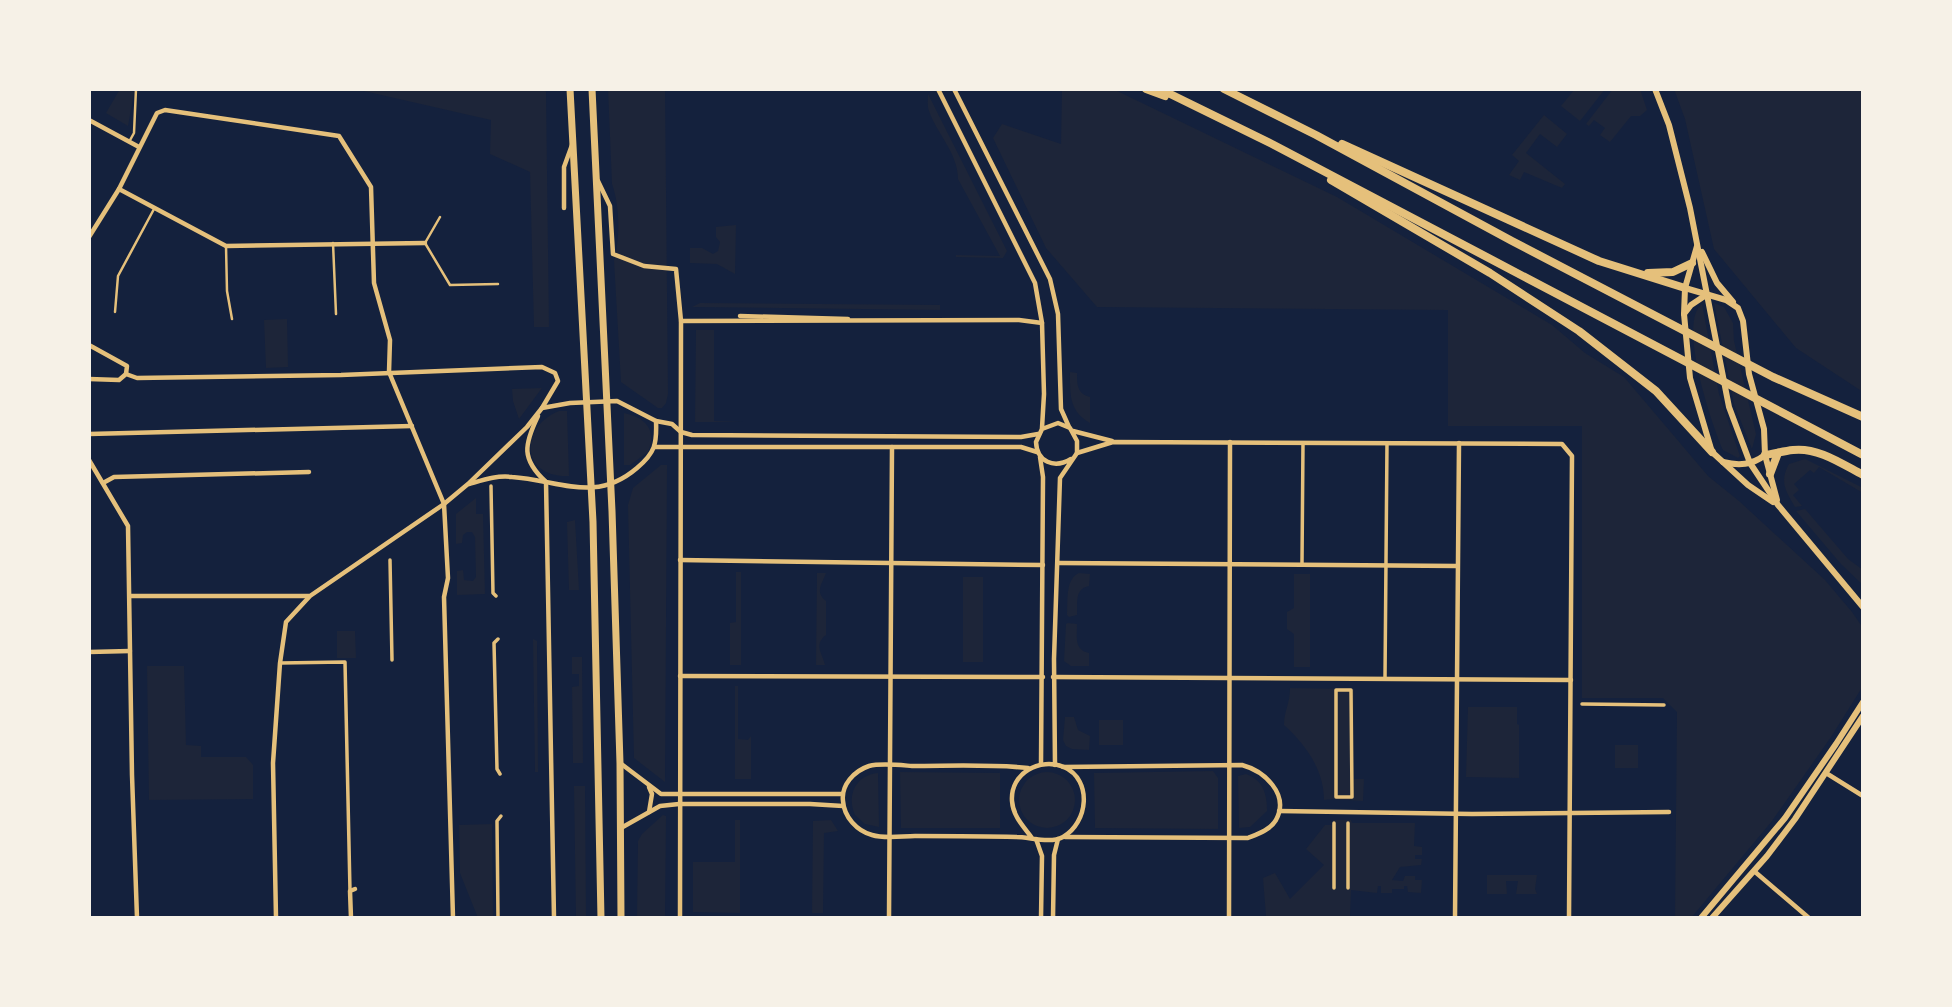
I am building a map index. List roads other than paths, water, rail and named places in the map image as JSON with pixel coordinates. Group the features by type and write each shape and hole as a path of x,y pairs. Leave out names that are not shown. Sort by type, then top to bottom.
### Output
{"highway":[{"path":"1146,89 1198,106"},
{"path":"1160,89 1272,144 1863,455"},
{"path":"1226,90 1773,377 1863,417"},
{"path":"1316,135 1357,150 1598,261 1685,288"},
{"path":"1272,144 1377,209 1490,273 1579,331 1656,391 1712,452"},
{"path":"1634,272 1673,272 1692,263"},
{"path":"1765,455 1796,449 1811,451 1827,456 1863,475"},
{"path":"1770,474 1778,453"}],"main road":[{"path":"570,89 589,489 593,522 601,918"},
{"path":"594,89 620,763 621,918"},
{"path":"1656,89 1669,125 1698,244 1729,407 1750,463 1778,505 1863,607"},
{"path":"1698,244 1685,288 1684,314 1690,377 1712,452 1748,485 1778,505"},
{"path":"1698,244 1717,283 1738,309 1743,321 1749,374 1764,429 1765,455 1778,505"},
{"path":"1685,288 1726,300 1738,309"},
{"path":"1684,314 1700,297 1706,295"},
{"path":"1721,461 1741,465 1765,455"},
{"path":"1851,590 1863,600"},
{"path":"1701,918 1785,818 1863,702"},
{"path":"1712,918 1795,819 1863,716"}],"street":[{"path":"938,89 1031,274 1040,304 1044,394 1042,429 1035,442 1044,477 1041,764"},
{"path":"954,89 1050,279 1058,314 1061,409 1077,441 1077,453"},
{"path":"89,237 119,189 158,113 165,110 339,136 371,187 374,283 390,340 389,372 444,504 448,578 444,597 453,918"},
{"path":"89,120 139,147"},
{"path":"564,208 564,167 573,141"},
{"path":"597,180 610,206 613,254 644,266 676,269 681,321 680,918"},
{"path":"119,189 226,246 425,243"},
{"path":"740,316 895,321"},
{"path":"681,321 1020,320 1042,323"},
{"path":"89,345 127,366 126,374 120,380 89,379"},
{"path":"126,374 137,378 208,377 542,367 555,373 558,381 528,437 527,451 531,468 546,482 554,918"},
{"path":"276,918 273,771 280,663 286,622 310,596 444,504 468,484 527,427 542,408 585,402 622,402 656,421 672,424 681,432 701,435 1038,435"},
{"path":"468,484 502,477 589,489 610,485 646,460 655,447 656,421"},
{"path":"1042,429 1058,423 1113,442"},
{"path":"89,434 412,426"},
{"path":"1055,765 1054,677 1060,478 1077,453 1113,442 1562,444 1572,456 1569,918"},
{"path":"1228,918 1230,442"},
{"path":"1302,563 1303,443"},
{"path":"1385,679 1387,443"},
{"path":"1455,918 1459,443"},
{"path":"655,447 1021,447 1055,465 1071,459"},
{"path":"889,918 892,447"},
{"path":"89,460 128,526 137,918"},
{"path":"103,483 114,477 309,472"},
{"path":"491,486 493,593 496,596"},
{"path":"390,560 392,660"},
{"path":"680,560 1044,565"},
{"path":"1059,563 1458,566"},
{"path":"130,596 310,596"},
{"path":"498,639 494,643 497,769 500,775"},
{"path":"89,652 130,651"},
{"path":"280,663 345,662 351,918"},
{"path":"680,676 1043,677"},
{"path":"1054,677 1571,680"},
{"path":"1342,689 1351,690 1352,797 1341,799 1336,797 1336,690 1342,689"},
{"path":"1582,704 1664,705"},
{"path":"620,763 661,794 842,794"},
{"path":"1041,764 1063,767 1242,765 1263,774 1275,788 1279,811 1275,821 1265,831 1248,838 1034,838 872,835 849,821 843,806 842,794 851,776 870,766 992,765 1028,768 1041,764"},
{"path":"1053,918 1054,855 1061,837 1079,821 1084,804 1082,786 1075,775 1063,767"},
{"path":"1028,768 1018,779 1012,803 1017,819 1034,838 1042,856 1041,918"},
{"path":"1826,773 1863,796"},
{"path":"647,784 652,794 648,813"},
{"path":"621,828 660,806 679,804 843,806"},
{"path":"1279,811 1670,812"},
{"path":"498,918 497,821 501,816"},
{"path":"1334,823 1334,888"},
{"path":"1348,823 1348,888"},
{"path":"1754,871 1808,918"}],"lane":[{"path":"129,142 134,133 136,89"},
{"path":"115,312 118,276 154,209"},
{"path":"440,217 425,243 450,285 498,284"},
{"path":"333,243 336,314"},
{"path":"226,246 232,319"}]}
